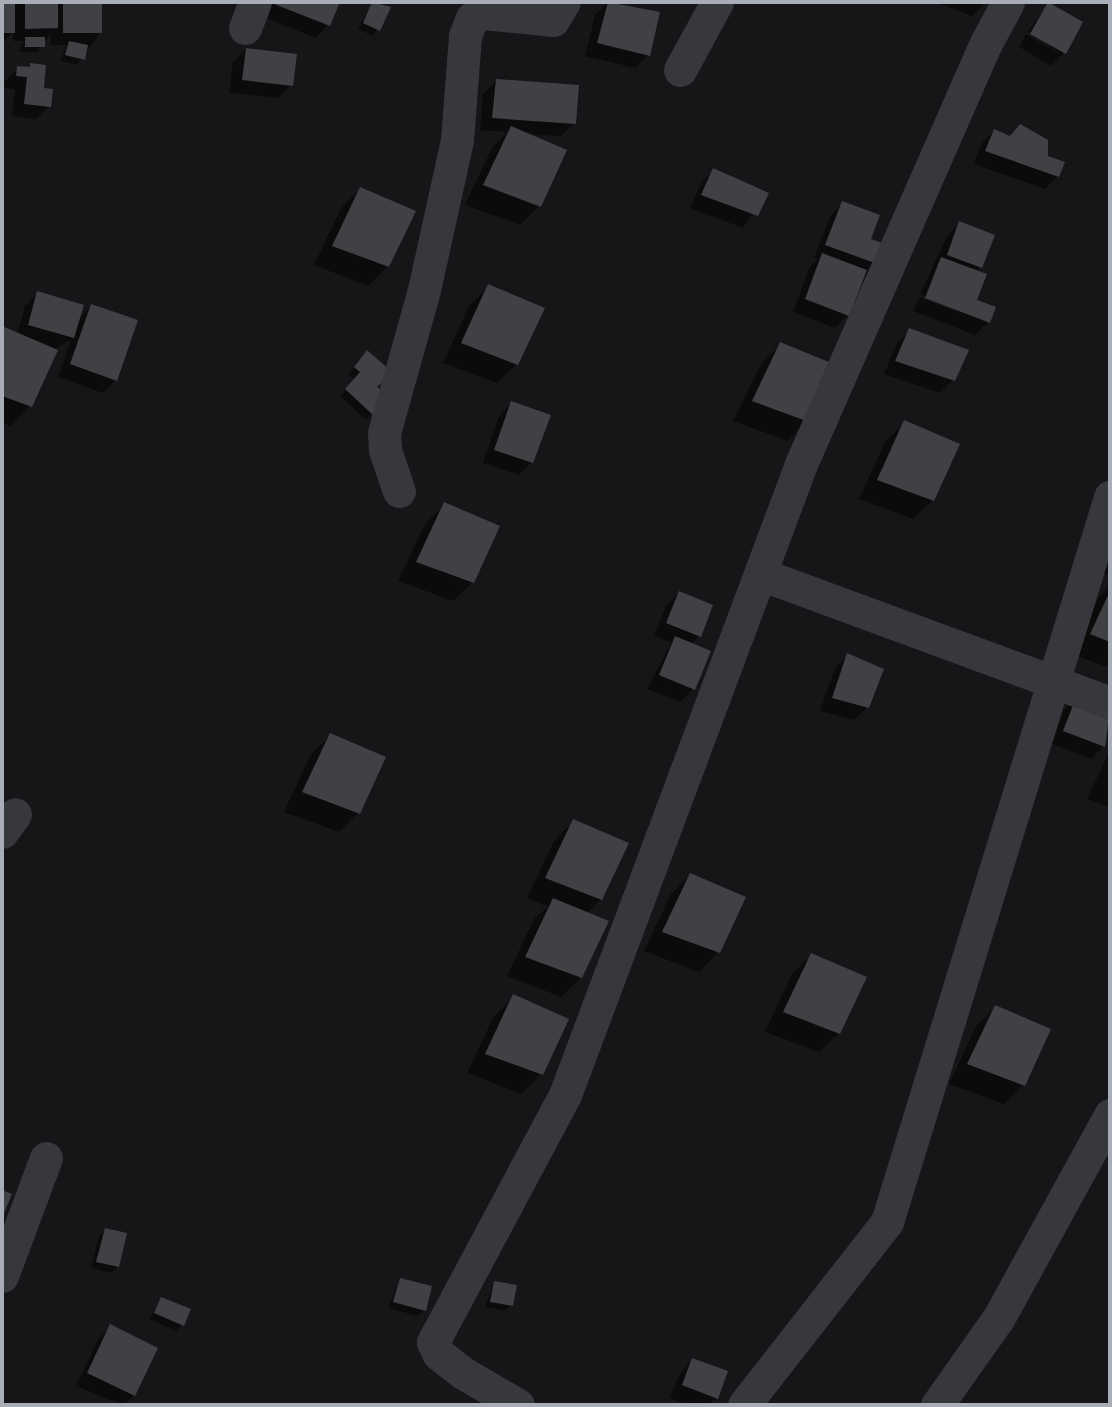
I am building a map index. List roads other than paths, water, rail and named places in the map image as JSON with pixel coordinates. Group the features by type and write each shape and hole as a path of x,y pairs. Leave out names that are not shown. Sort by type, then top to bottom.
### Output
{"street":[{"path":"399,491 385,450 384,433 424,290 457,140 465,36 472,18 483,13 553,19 564,2"},
{"path":"680,71 717,2"},
{"path":"518,1405 463,1373 439,1354 433,1342 565,1095 763,575 801,464 986,43 1008,2"},
{"path":"744,1405 887,1222 1110,496"},
{"path":"763,575 1110,703"},
{"path":"937,1405 998,1319 1110,1115"},
{"path":"2,1276 46,1158"}]}
